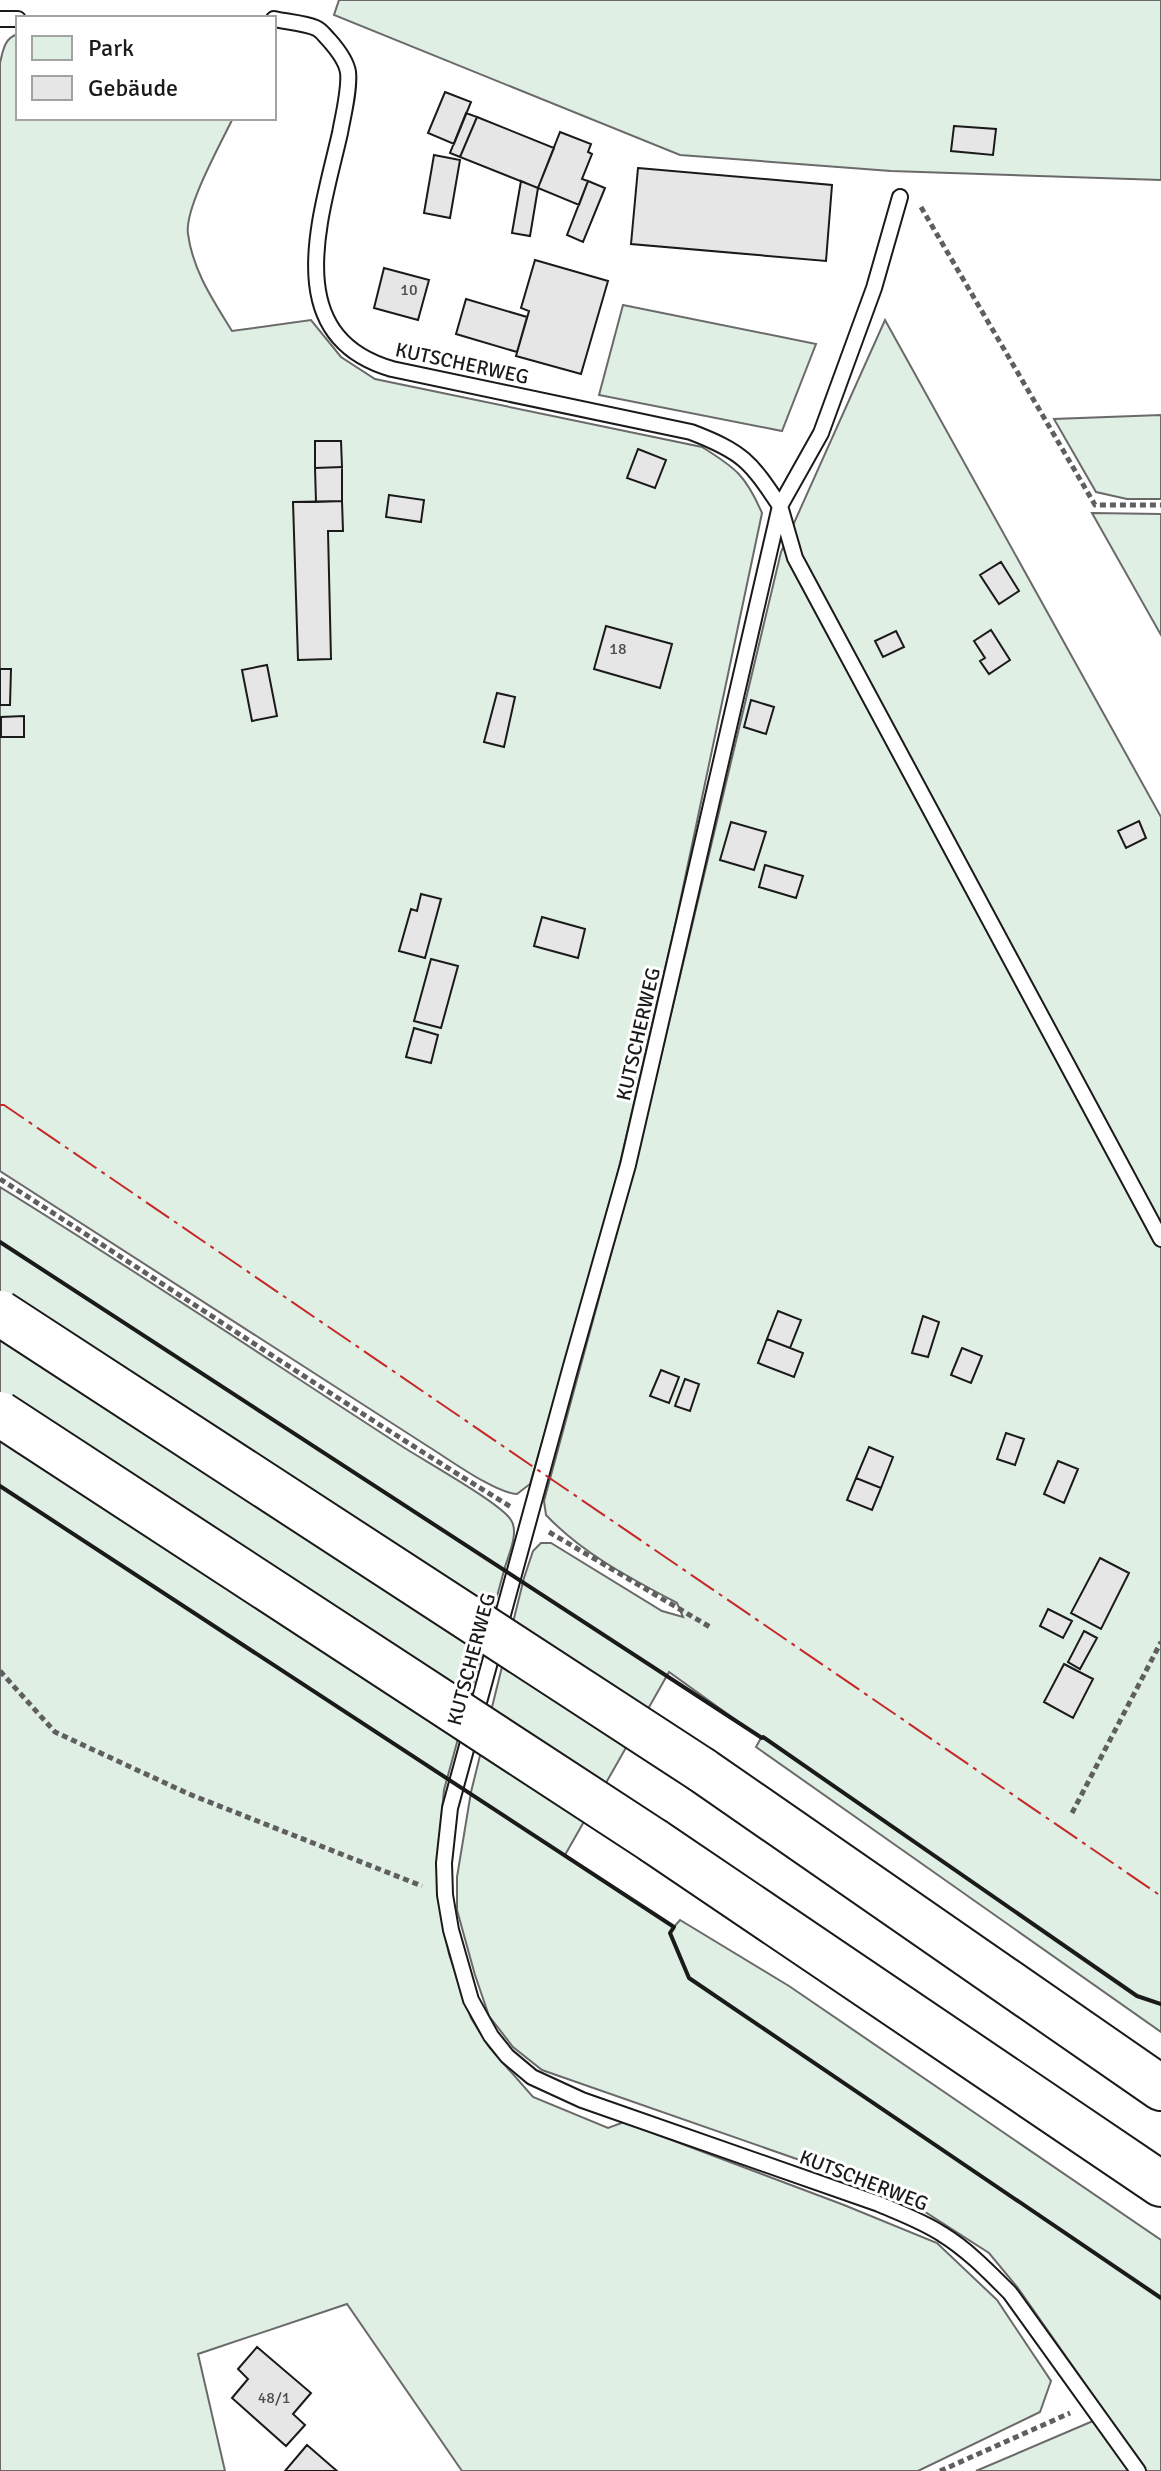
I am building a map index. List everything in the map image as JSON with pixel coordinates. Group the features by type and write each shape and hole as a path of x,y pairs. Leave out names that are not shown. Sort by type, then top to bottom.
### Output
{"highway":[{"path":"0,1313 702,1770 1161,2088"},
{"path":"0,1414 654,1841 1161,2184"}],"lane":[{"name":"KUTSCHERWEG","path":"276,19 318,29 338,50 348,71 344,111 320,226 316,267 317,294 326,321 339,340 371,363 691,432 741,455 780,506 795,558 1161,1239"},
{"path":"780,506 821,433 874,288 900,197"},
{"name":"KUTSCHERWEG","path":"780,506 628,1165 450,1808 444,1863 445,1895 460,1965 476,2010 507,2056 532,2077 582,2100 879,2204 944,2235 1010,2293 1138,2471"}],"path":[{"path":"900,197 920,206 1095,505 1161,505"},
{"path":"0,1179 563,1542 710,1627"},
{"path":"1072,1813 1161,1642"},
{"path":"0,1671 55,1732 189,1794 445,1895"},
{"path":"940,2471 1088,2404"}],"green space":[{"path":"339,0 1161,0 1161,180 891,171 680,155 334,15"},
{"path":"16,35 16,120 232,120 197,193 188,234 199,273 232,331 311,320 341,357 375,379 702,447 739,474 762,513 676,921 609,1211 530,1484 517,1494 497,1488 460,1467 0,1171 0,63 3,50"},
{"path":"623,305 816,344 782,431 599,395"},
{"path":"885,320 1161,817 1161,2032 756,1747 761,1738 669,1672 565,1855 674,1927 680,1920 789,1986 1161,2240 1161,2471 976,2471 1107,2415 1018,2288 989,2253 897,2194 542,2070 513,2047 489,2016 457,1910 457,1877 471,1792 533,1551 541,1543 551,1543 662,1611 683,1617 677,1603 575,1542 546,1515 544,1501 634,1169 781,552"},
{"path":"1161,415 1161,499 1127,499 1096,492 1054,419"},
{"path":"1092,513 1161,514 1161,635"},
{"path":"0,1187 477,1492 511,1520 514,1531 512,1543 444,1790 438,1855 438,1889 449,1954 471,2018 489,2047 533,2097 608,2128 624,2122 937,2243 997,2300 1051,2381 1040,2412 918,2471 462,2471 347,2304 198,2354 225,2471 0,2471"}],"building":[{"path":"445,92 471,102 454,144 428,133"},
{"path":"466,113 477,117 460,157 450,153"},
{"path":"477,117 554,148 538,188 460,157"},
{"path":"954,126 996,129 993,155 951,151"},
{"path":"560,132 591,144 588,152 592,154 582,179 588,181 579,205 538,188"},
{"path":"434,155 460,160 450,218 424,213"},
{"path":"638,168 832,185 826,261 631,244"},
{"path":"521,181 538,188 530,236 512,233"},
{"path":"588,181 605,188 583,242 567,235"},
{"path":"535,260 608,281 581,374 516,356 529,311 521,308"},
{"path":"384,268 429,280 418,320 374,308"},
{"path":"466,299 527,317 517,352 456,334"},
{"path":"315,441 341,441 342,467 315,468"},
{"path":"638,449 666,460 655,488 627,478"},
{"path":"342,467 342,501 316,502 315,468"},
{"path":"389,495 424,500 421,522 386,517"},
{"path":"342,501 343,531 328,531 331,659 298,660 293,502"},
{"path":"1001,562 1019,591 999,604 980,575"},
{"path":"606,626 672,644 660,688 594,669"},
{"path":"991,630 1010,660 989,674 980,661 985,658 974,641"},
{"path":"896,631 904,647 883,657 875,641"},
{"path":"267,665 277,716 252,721 242,670"},
{"path":"0,669 11,669 10,705 0,705"},
{"path":"497,693 515,697 504,747 484,742"},
{"path":"751,700 774,707 766,734 744,727"},
{"path":"24,716 24,737 1,737 1,717"},
{"path":"1139,821 1146,838 1126,848 1118,831"},
{"path":"731,822 766,832 754,870 720,860"},
{"path":"765,865 803,876 796,898 759,887"},
{"path":"421,894 441,899 425,958 399,951 411,909 417,911"},
{"path":"542,917 585,929 578,958 534,946"},
{"path":"431,959 458,966 441,1028 414,1021"},
{"path":"414,1028 438,1035 431,1063 406,1057"},
{"path":"778,1311 801,1320 790,1348 767,1339"},
{"path":"923,1316 939,1322 928,1357 912,1353"},
{"path":"767,1339 803,1353 794,1377 758,1363"},
{"path":"962,1348 982,1356 971,1383 951,1375"},
{"path":"661,1370 679,1377 669,1403 650,1396"},
{"path":"685,1379 699,1384 690,1411 675,1406"},
{"path":"1006,1433 1024,1439 1015,1465 997,1459"},
{"path":"869,1447 893,1457 881,1488 856,1478"},
{"path":"1058,1461 1078,1469 1064,1503 1044,1494"},
{"path":"856,1478 881,1488 872,1510 847,1500"},
{"path":"1100,1558 1129,1573 1101,1629 1071,1613"},
{"path":"1048,1609 1072,1621 1063,1638 1040,1626"},
{"path":"1084,1631 1097,1638 1080,1669 1068,1662"},
{"path":"1064,1664 1093,1679 1073,1718 1044,1702"},
{"path":"257,2347 311,2393 293,2414 305,2425 286,2446 232,2398 248,2379 238,2369"},
{"path":"307,2445 337,2471 285,2471"}],"wall":[{"path":"0,1242 762,1738"},
{"path":"0,1486 674,1927 670,1933 689,1978 1161,2298"},
{"path":"763,1737 1137,1996 1161,2004"}],"power":[{"path":"0,1105 1161,1896"}]}
